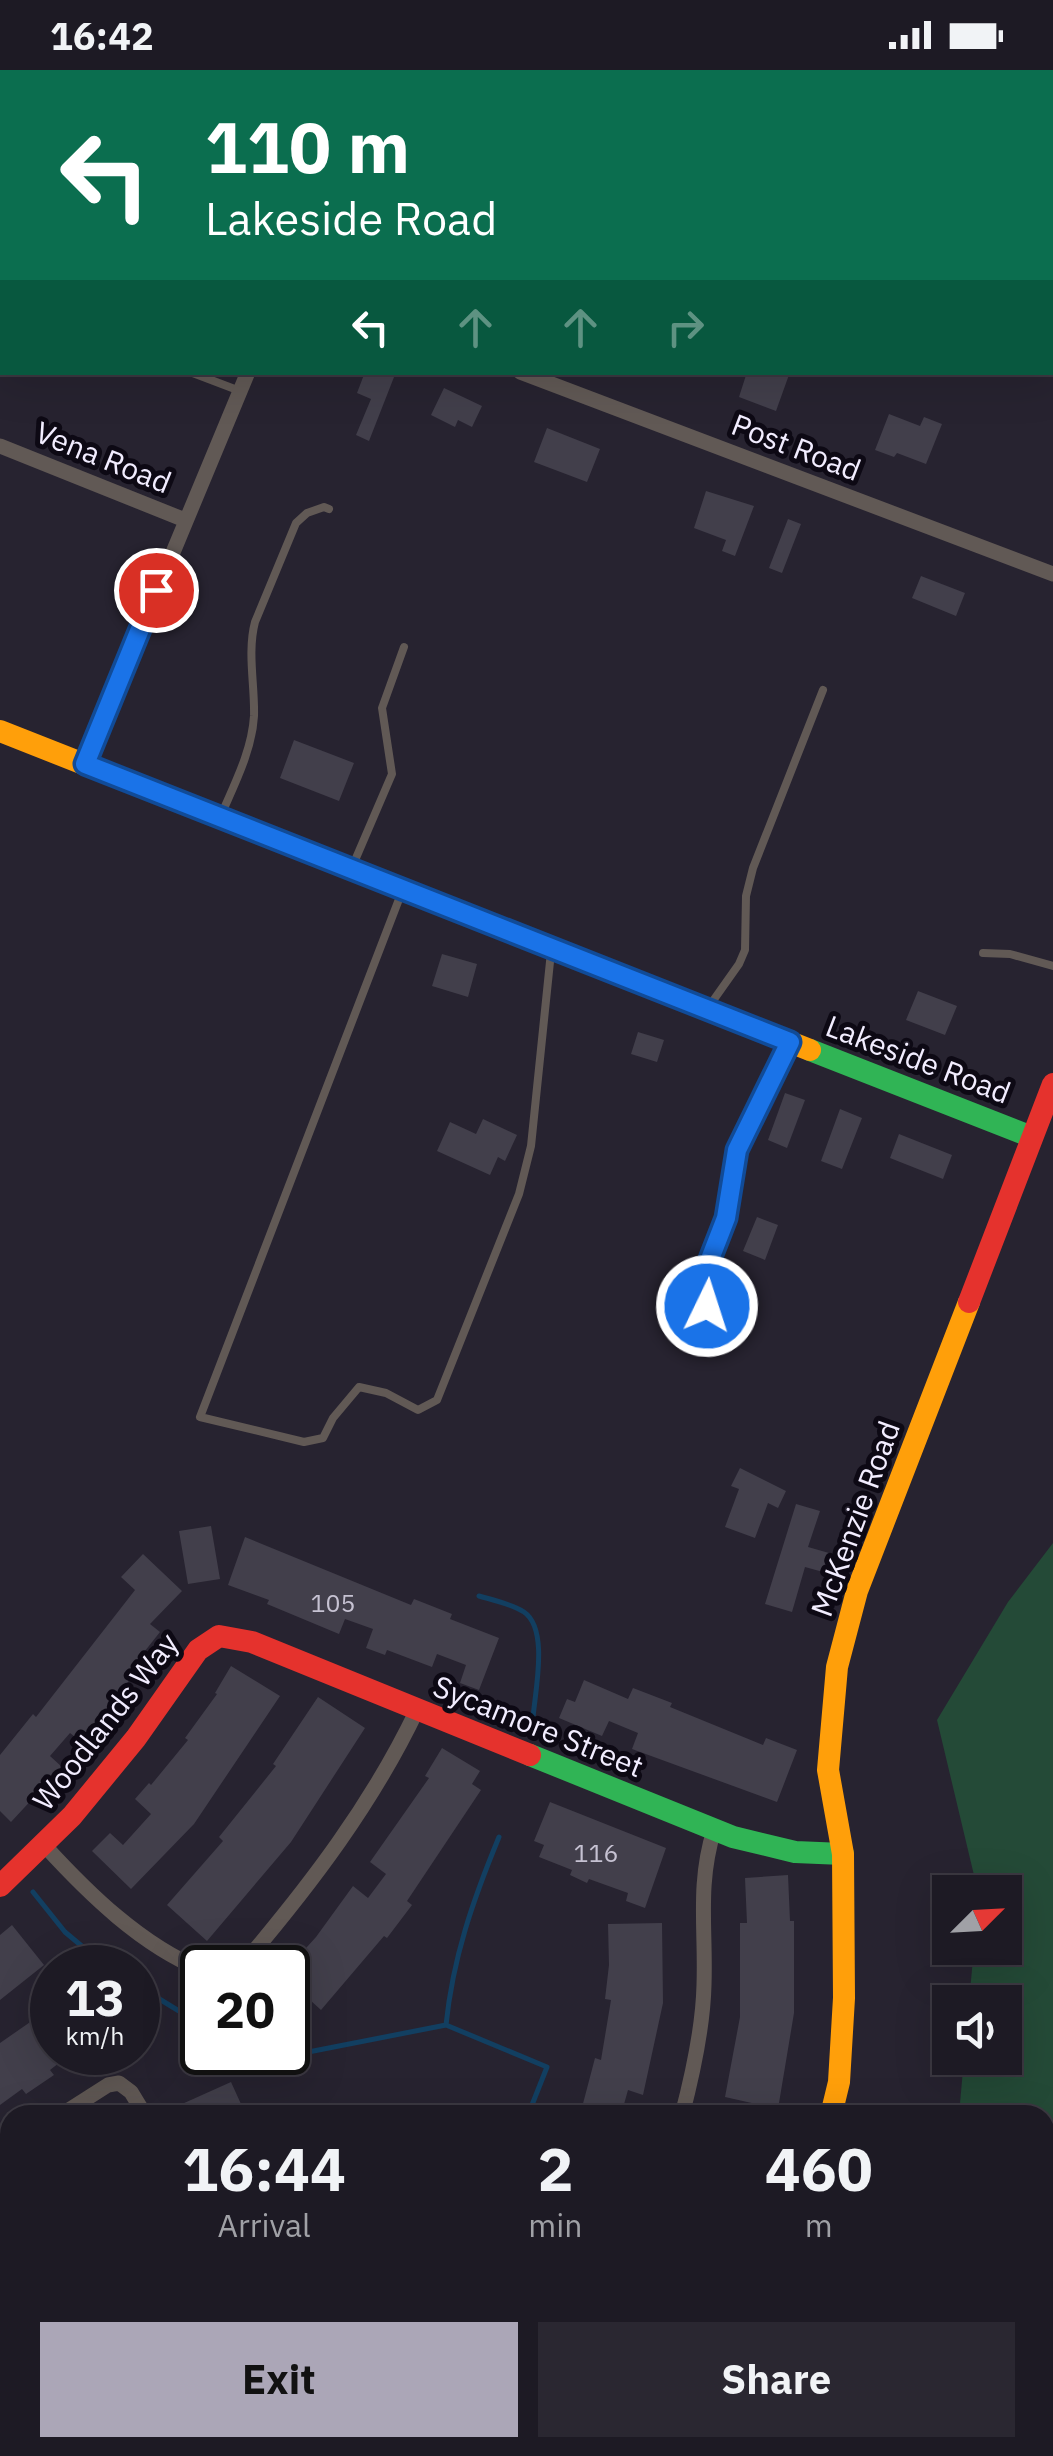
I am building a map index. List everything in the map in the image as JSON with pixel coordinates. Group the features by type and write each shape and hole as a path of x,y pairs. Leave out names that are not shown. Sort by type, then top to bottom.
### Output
{"street":[{"path":"85,764 247,375"},
{"name":"Post Road","path":"528,375 1053,574"},
{"name":"Vena Road","path":"0,446 185,520"},
{"name":"Lakeside Road","path":"0,731 1032,1137"},
{"name":"McKenzie Road","path":"833,2105 839,2082 844,1998 842,1854 828,1770 838,1667 857,1590 1053,1084"},
{"name":"Sycamore Street","path":"216,1636 236,1636 252,1642 714,1830 766,1847 842,1854"},
{"name":"Woodlands Way","path":"0,1886 45,1846 123,1758 191,1661 216,1636"},
{"path":"259,1945 362,1813 418,1710"},
{"path":"684,2105 698,2046 704,1864 714,1830"},
{"path":"45,1846 84,1889 180,1960"},
{"path":"75,2105 108,2084 119,2083 139,2105"}],"lane":[{"path":"198,375 240,391"},
{"path":"220,818 251,740 251,638 255,622 296,523 307,513 329,509"},
{"path":"351,869 392,774 382,708 404,647"},
{"path":"708,1009 745,950 746,896 753,868 822,690"},
{"path":"402,889 200,1417 304,1442 322,1438 333,1418 360,1387 386,1393 418,1410 436,1400 519,1194 531,1146 552,948"},
{"path":"983,953 1010,954 1053,966"},
{"path":"707,1306 705,1272 726,1218 737,1150 790,1042"}],"green space":[{"path":"1053,1543 1053,2105 960,2105 963,2075 1022,2075 1022,1985 971,1985 972,1965 1022,1965 1022,1875 974,1875 937,1720 1008,1602"}],"building":[{"path":"364,375 395,375 369,441 356,435 371,399 357,393"},
{"path":"746,375 789,375 776,411 739,397"},
{"path":"444,388 482,406 472,427 458,420 455,427 431,415"},
{"path":"889,414 920,426 924,417 942,424 926,464 875,450"},
{"path":"547,428 600,449 587,482 534,462"},
{"path":"706,491 754,506 735,556 722,551 726,540 694,528"},
{"path":"788,519 801,524 782,573 769,568"},
{"path":"921,576 965,593 956,616 912,598"},
{"path":"294,740 354,763 339,801 280,778"},
{"path":"442,954 477,964 468,997 432,986"},
{"path":"918,991 957,1006 945,1035 906,1020"},
{"path":"638,1032 664,1040 657,1062 631,1054"},
{"path":"785,1093 805,1100 787,1148 768,1140"},
{"path":"840,1109 862,1118 842,1169 821,1161"},
{"path":"483,1119 517,1135 505,1161 498,1157 490,1175 437,1151 450,1122 476,1134"},
{"path":"899,1134 952,1155 943,1179 890,1158"},
{"path":"757,1217 778,1225 765,1260 743,1251"},
{"path":"740,1468 786,1491 778,1508 768,1503 755,1538 725,1527 739,1489 731,1486"},
{"path":"796,1504 820,1511 808,1547 829,1553 823,1572 805,1567 792,1612 765,1604"},
{"path":"211,1526 220,1579 188,1584 179,1531"},
{"path":"245,1537 411,1605 414,1599 452,1614 450,1619 499,1638 479,1690 460,1683 466,1665 437,1654 432,1667 387,1650 385,1655 366,1648 373,1629 345,1619 339,1634 228,1585"},
{"path":"143,1554 182,1591 150,1624 160,1632 133,1666 137,1669 104,1716 83,1743 70,1733 50,1756 62,1767 11,1822 0,1811 0,1755 33,1714 36,1717 135,1590 121,1577"},
{"path":"231,1666 280,1696 194,1824 131,1889 92,1851 110,1833 123,1845 151,1814 135,1799 188,1740 185,1738 217,1694"},
{"path":"584,1680 628,1699 633,1688 763,1745 766,1738 797,1750 777,1802 632,1749 638,1733 609,1721 602,1736 559,1718 567,1699 575,1702"},
{"path":"318,1697 365,1728 291,1842 207,1941 167,1905 223,1841 219,1837 276,1766 273,1764"},
{"path":"442,1748 480,1771 472,1784 481,1790 407,1901 412,1905 321,2010 310,2000 309,1945 353,1886 368,1898 386,1874 370,1862 429,1778 425,1776"},
{"path":"550,1802 666,1848 645,1908 626,1901 628,1893 589,1879 587,1883 570,1875 572,1870 539,1857 544,1845 534,1841"},
{"path":"788,1875 790,1921 794,1921 794,2013 779,2105 725,2097 740,2017 740,1923 747,1923 745,1878"},
{"path":"662,1923 663,2003 643,2095 628,2090 624,2105 583,2105 595,2058 601,2060 611,2000 605,1999 608,1924"},
{"path":"12,1925 30,1948 30,1976 0,2000 0,1935"},
{"path":"30,2022 30,2075 54,2075 26,2094 22,2089 0,2105 0,2043"},
{"path":"231,2082 241,2105 182,2105"}],"waterway":[{"path":"479,1596 514,1607 532,1620 539,1661 533,1718"},
{"path":"446,2025 465,1929 499,1837"},
{"path":"33,1892 81,1945"},
{"path":"160,1999 180,2012"},
{"path":"310,2052 446,2025 547,2067 532,2105"}],"traffic: fast":[{"path":"810,1050 1032,1137"},
{"path":"530,1755 733,1837 795,1852 843,1854"}],"traffic: slow":[{"path":"0,731 810,1050"},
{"path":"833,2105 839,2082 844,1998 843,1854 828,1770 837,1667 857,1591 969,1302"}],"traffic: jam":[{"path":"969,1302 1053,1084"},
{"path":"0,1886 72,1816 136,1738 198,1650 219,1636 252,1642 530,1755"}],"route":[{"path":"156,590 85,764 790,1042 737,1150 726,1218 705,1272 707,1306"}]}
